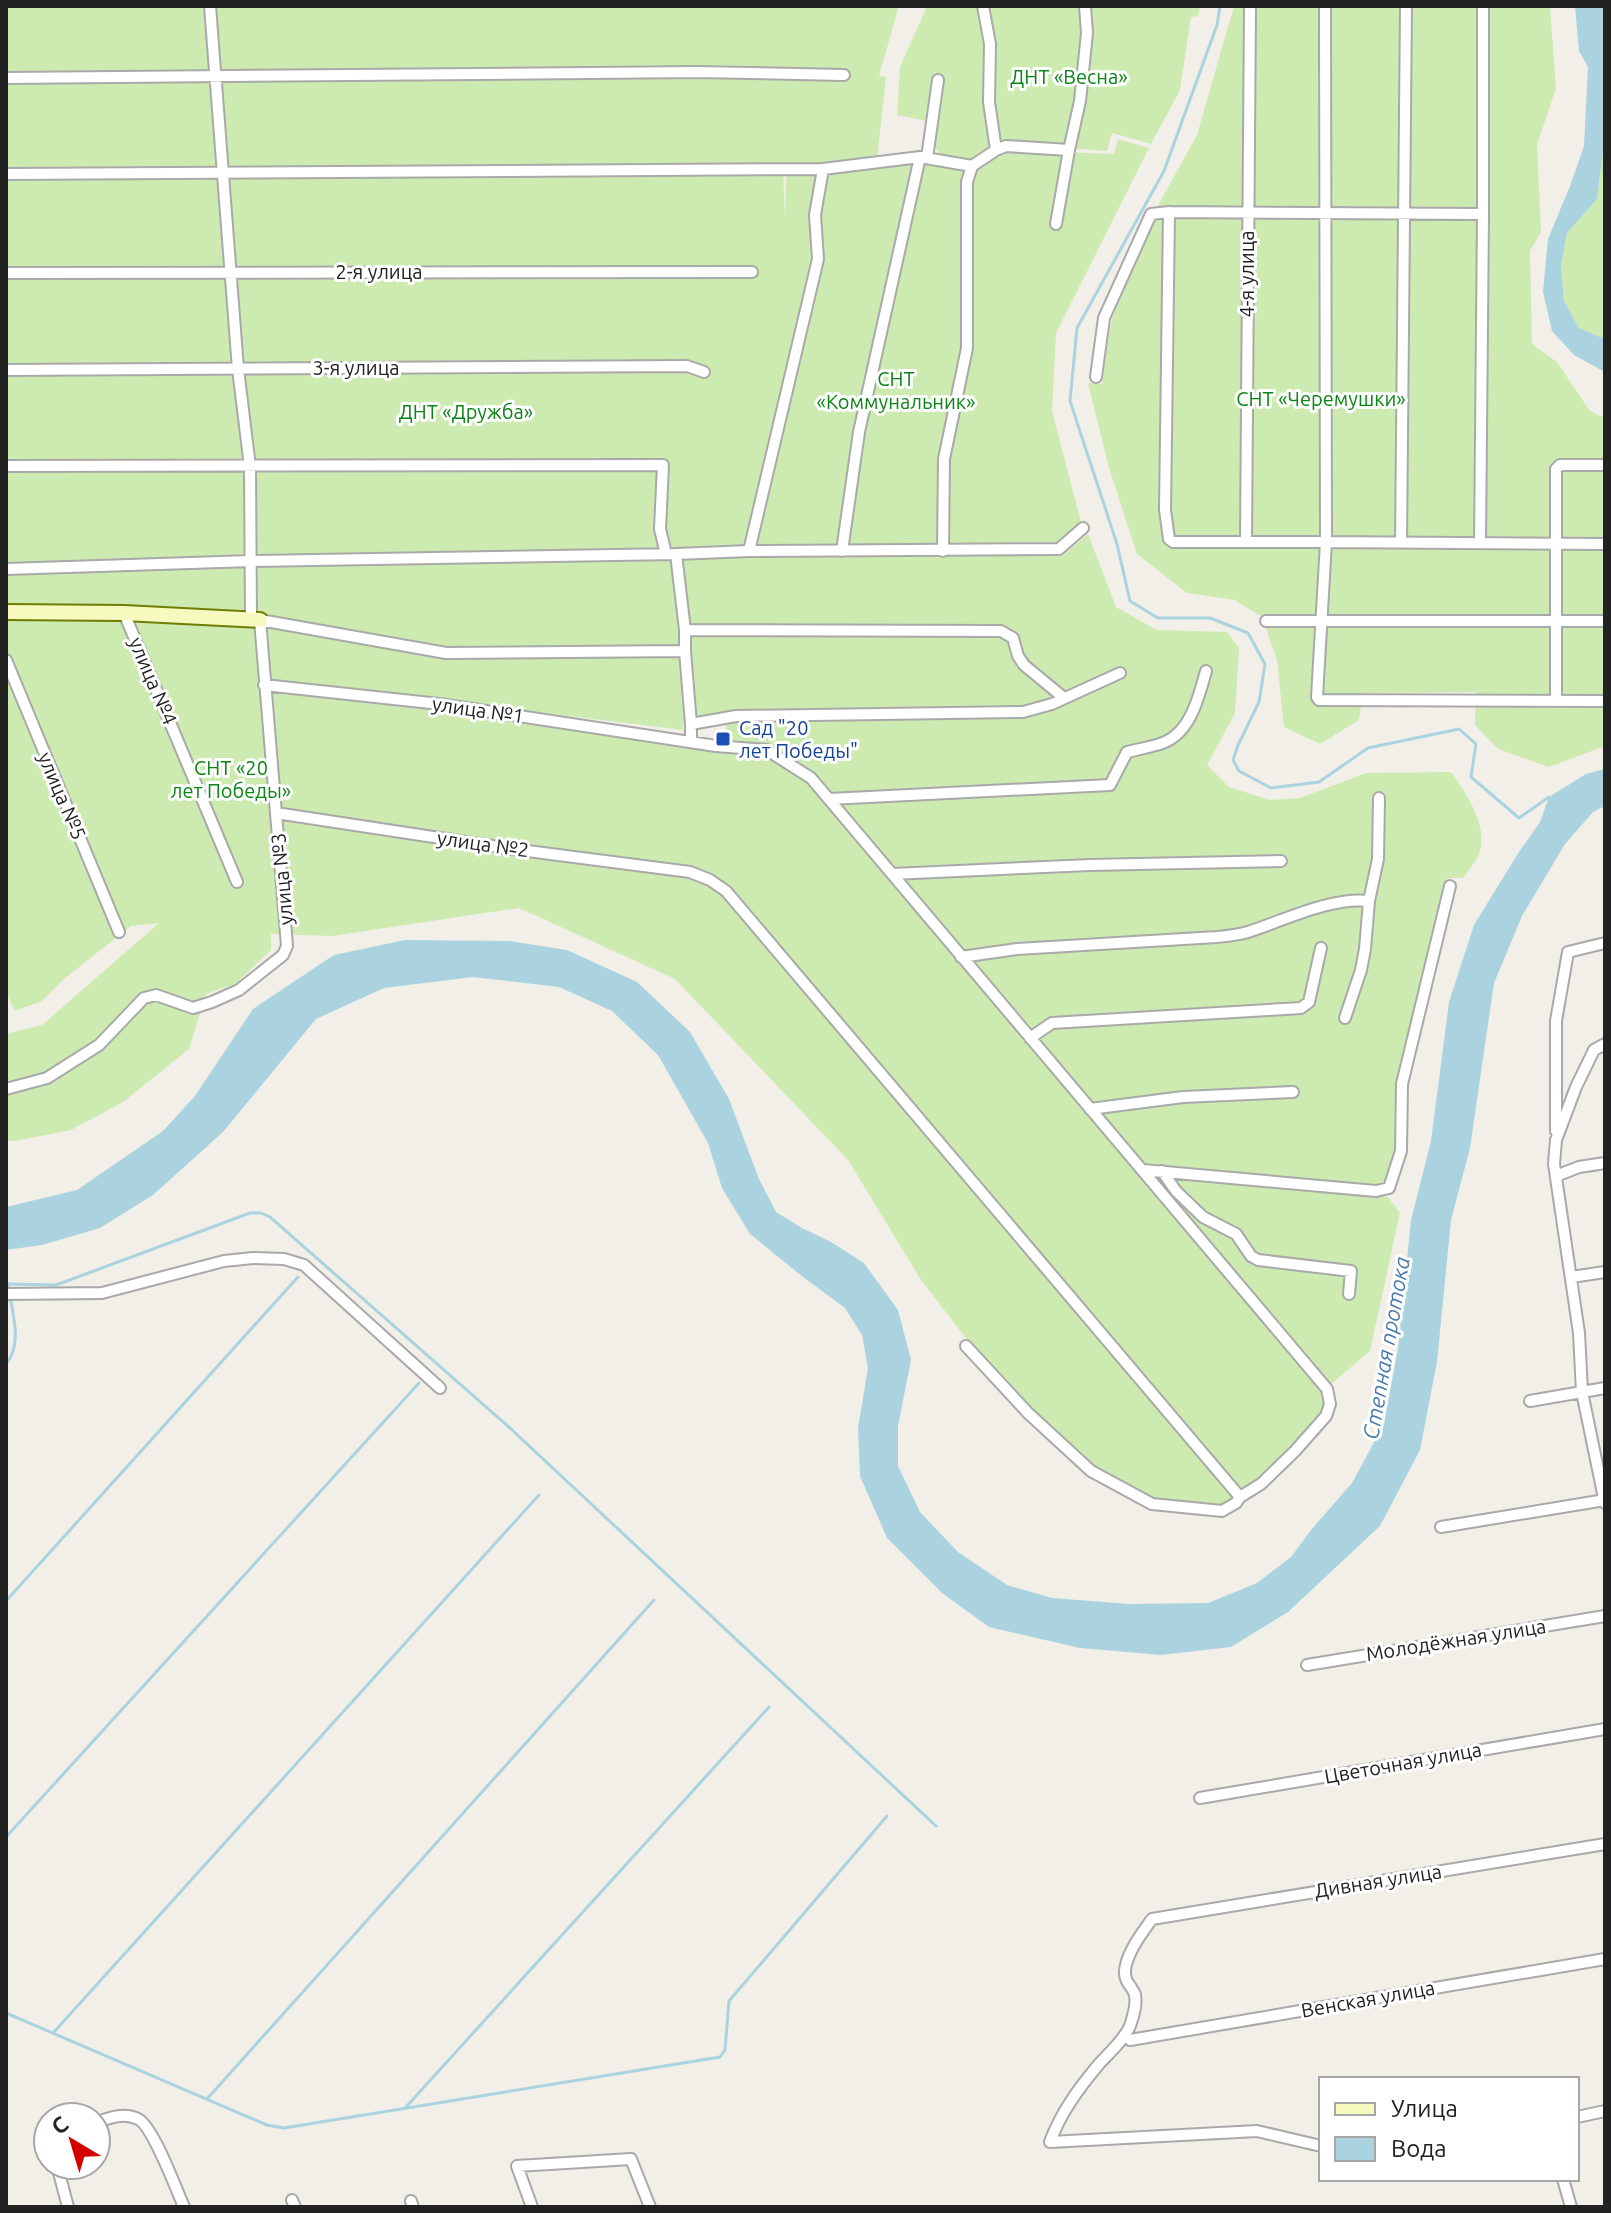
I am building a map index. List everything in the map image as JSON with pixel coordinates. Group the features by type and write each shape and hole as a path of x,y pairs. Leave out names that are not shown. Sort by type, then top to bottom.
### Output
{"street":[{"name":"улица №3","path":"6,1089 47,1078 99,1045 144,998 156,995 193,1008 212,1002 239,990 283,955 287,946 256,619 250,467 229,271 210,6"},
{"path":"983,6 990,44 989,102 996,150"},
{"path":"1056,224 1080,101 1087,33 1085,6"},
{"name":"4-я улица","path":"1246,542 1250,6"},
{"path":"1325,6 1326,542 1317,697 1319,700 1605,701"},
{"path":"1401,543 1406,6"},
{"path":"1480,543 1483,6"},
{"path":"6,78 698,72 844,75"},
{"path":"842,551 859,432 938,80"},
{"path":"943,551 944,459 967,348 967,182 972,166 1006,146 1069,150"},
{"path":"6,174 823,169 923,157 972,166"},
{"path":"749,551 818,259 815,215 823,169"},
{"path":"1169,212 1165,510 1169,539 1173,542 1605,544"},
{"path":"1096,377 1104,318 1151,214 1483,214"},
{"name":"2-я улица","path":"6,273 752,272"},
{"name":"3-я улица","path":"6,370 687,366 704,372"},
{"path":"6,466 663,465 660,529 671,554 685,630 691,742"},
{"path":"1556,701 1557,466 1605,465"},
{"path":"6,569 749,551 1059,549 1083,528"},
{"path":"6,612 256,619 446,653 685,651"},
{"name":"улица №4","path":"124,613 237,882"},
{"path":"1266,621 1605,621"},
{"path":"685,630 1001,631 1013,638 1024,665 1064,698"},
{"name":"улица №5","path":"6,660 119,932"},
{"path":"829,799 1110,785 1127,752 1167,742 1184,726 1198,700 1206,671"},
{"path":"691,724 736,716 1023,712 1052,704 1120,673"},
{"name":"улица №1","path":"264,685 440,704 691,742 767,750 811,778 1327,1389 1330,1404 1326,1416 1295,1451 1261,1484 1222,1511 1152,1504 1091,1471 1028,1413 966,1346"},
{"path":"1345,1018 1361,970 1369,901 1378,859 1379,798"},
{"name":"улица №2","path":"276,813 690,872 726,891 1240,1497"},
{"path":"892,874 1281,861"},
{"path":"1143,1170 1376,1191 1389,1188 1401,1151 1402,1084 1450,886"},
{"path":"961,957 1017,949 1217,937 1244,933 1311,910 1356,900 1369,901"},
{"path":"1441,1527 1605,1501 1582,1392 1579,1333 1554,1164 1556,1021 1568,952 1605,943"},
{"path":"1030,1038 1052,1023 1301,1008 1309,1002 1321,948"},
{"path":"1556,1140 1587,1062 1594,1050 1605,1044"},
{"path":"1090,1109 1183,1097 1293,1092"},
{"path":"1556,1176 1605,1163"},
{"path":"1162,1171 1176,1191 1203,1217 1236,1234 1251,1256 1258,1260 1351,1271 1349,1294"},
{"path":"6,1294 102,1293 224,1261 284,1259 304,1265 440,1388"},
{"path":"1571,1277 1605,1272"},
{"path":"1530,1401 1605,1388"},
{"name":"Молодёжная улица","path":"1307,1665 1605,1616"},
{"name":"Цветочная улица","path":"1200,1798 1605,1729"},
{"name":"Дивная улица","path":"1319,2146 1257,2131 1050,2142 1072,2098 1129,2029 1135,2012 1135,1995 1124,1971 1127,1960 1152,1919 1605,1844"},
{"name":"Венская улица","path":"1130,2040 1605,1959"},
{"path":"1579,2117 1605,2111"},
{"path":"112,2117 135,2117 142,2121 159,2149 184,2207"},
{"path":"532,2207 517,2166 631,2159 650,2207"},
{"path":"61,2181 68,2207"},
{"path":"1564,2181 1571,2207"}],"green space":[{"path":"6,6 899,6 879,76 886,77 877,160 964,168 975,172 1006,150 1114,154 1118,139 1149,148 1056,333 1052,411 1081,522 1059,547 697,546 697,556 1064,555 1088,534 1116,607 1157,630 1227,632 1239,648 1235,713 1207,765 1229,787 1270,800 1300,798 1366,773 1451,772 1475,812 1481,846 1463,878 1447,878 1421,978 1397,1089 1397,1145 1382,1196 1388,1197 1400,1213 1370,1351 1331,1384 817,780 772,745 726,739 726,713 684,718 683,730 448,701 449,712 763,756 798,774 840,819 1325,1395 1325,1410 1259,1481 1222,1507 1154,1500 1096,1467 1034,1410 969,1342 921,1280 848,1160 675,979 519,908 332,936 271,934 271,950 235,984 206,994 189,1049 123,1102 71,1130 6,1141 6,1034 42,1025 159,923 131,926 64,979 42,1001 15,1011 6,993 6,617 238,620 443,655 442,649 305,627 241,612 6,607 6,181 783,171 785,216 787,165 6,169"},
{"name":"ДНТ «Весна»","path":"927,6 1200,6 1198,16 1191,17 1180,90 1151,144 1112,133 1107,151 989,142 988,150 971,161 940,154 935,147 937,123 897,115 900,67"},
{"name":"СНТ «Черемушки»","path":"1234,6 1550,6 1556,89 1537,144 1541,232 1530,251 1532,344 1557,362 1590,411 1605,418 1605,746 1549,767 1498,749 1475,725 1476,692 1363,693 1359,720 1320,744 1284,727 1277,660 1262,617 1235,600 1187,593 1137,554 1109,468 1088,383 1102,384 1111,322 1160,202 1197,135"},
{"path":"1605,115 1605,339 1579,328 1564,301 1561,266 1567,233 1597,199"}],"water":[{"path":"1575,6 1604,6 1605,115 1597,199 1567,233 1561,266 1564,301 1579,328 1605,339 1605,372 1574,355 1552,331 1543,292 1548,239 1584,146 1588,67 1579,51"},
{"path":"1605,769 1605,806 1593,812 1565,844 1522,916 1494,983 1470,1148 1451,1220 1437,1362 1420,1450 1380,1526 1288,1612 1231,1647 1161,1655 1080,1648 989,1627 942,1593 887,1538 860,1476 858,1428 868,1368 862,1335 845,1308 750,1234 722,1188 708,1143 658,1055 612,1011 559,987 473,977 384,988 316,1019 223,1132 153,1195 100,1228 42,1245 6,1250 6,1207 77,1190 163,1131 195,1096 253,1009 334,955 405,940 509,941 567,950 637,982 690,1032 729,1099 759,1179 776,1212 864,1263 898,1310 911,1360 898,1426 898,1466 920,1512 958,1552 1007,1585 1052,1598 1129,1604 1208,1603 1257,1583 1291,1557 1352,1483 1384,1424 1398,1348 1411,1220 1431,1141 1449,1002 1474,925 1540,822 1549,797 1586,774"}],"waterway":[{"path":"1220,6 1217,25 1164,171 1077,328 1070,401 1117,544 1130,601 1158,618 1210,618 1248,633 1265,664 1259,702 1233,760 1239,771 1271,788 1319,782 1368,748 1459,729 1476,744 1471,777 1519,818 1549,797"},
{"path":"6,1284 56,1285 250,1213 270,1217 511,1429 936,1826"},
{"path":"6,1601 298,1277"},
{"path":"6,1364 15,1336 8,1284"},
{"path":"6,1837 419,1383"},
{"path":"54,2032 539,1495"},
{"path":"207,2099 654,1600"},
{"path":"406,2107 769,1707"},
{"path":"6,2013 267,2125 284,2128 720,2057 725,2050 729,2001 887,1816"}],"place":[{"name":"Сад \"20 лет Победы\"","path":"723,739"}],"park label":[{"name":"СНТ «Коммунальник»","path":"896,390"},
{"name":"ДНТ «Дружба»","path":"466,412"},
{"name":"СНТ «20 лет Победы»","path":"231,780"}],"water label":[{"name":"Степная протока","path":"1386,1348"}]}
